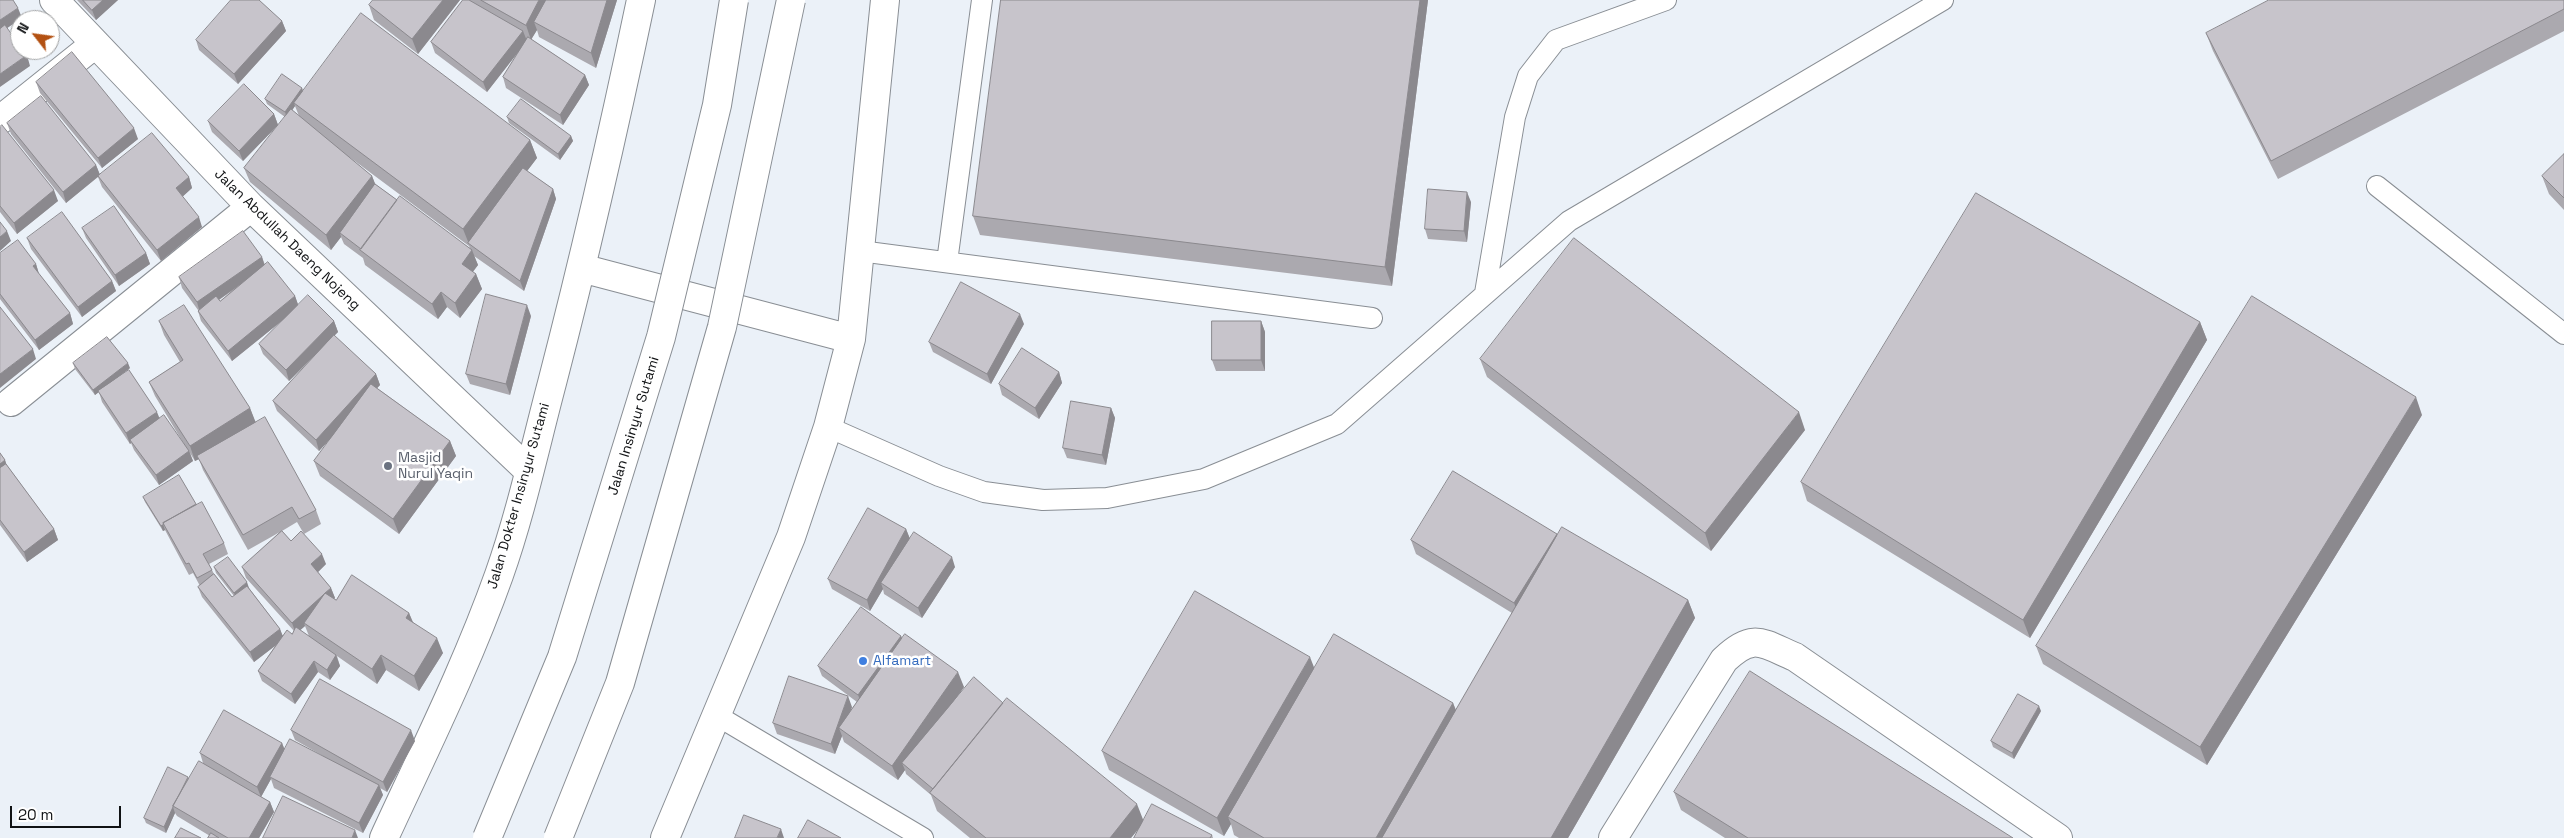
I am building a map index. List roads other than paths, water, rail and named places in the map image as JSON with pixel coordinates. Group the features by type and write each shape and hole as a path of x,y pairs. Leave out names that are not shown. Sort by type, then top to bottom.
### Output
{"main road":[{"name":"Jalan Abdullah Daeng Nojeng","path":"54,0 251,207 529,471"},
{"name":"Jalan Dokter Insinyur Sutami","path":"384,838 474,639 499,572 529,471 582,268 612,139 641,0"},
{"name":"Jalan Insinyur Sutami","path":"488,838 562,657 661,337 717,105 734,0"},
{"path":"558,838 620,683 722,327 791,0"},
{"path":"665,838 791,537 828,427 852,340 884,0"},
{"path":"0,120 95,44"},
{"path":"11,402 251,207"},
{"path":"582,268 852,340"},
{"path":"1613,838 1724,660 1739,646 1754,642 1795,658 2058,838"}],"lane":[{"path":"947,262 982,0"},
{"path":"1485,293 1515,116 1528,76 1556,40 1666,0"},
{"path":"828,427 939,476 984,492 1043,500 1107,498 1194,481 1337,424 1569,221 1943,0"},
{"path":"2377,186 2564,334"},
{"path":"860,251 1372,318"},
{"path":"716,715 923,838"}],"place":[{"name":"Masjid Nurul Yaqin","path":"388,466"},
{"name":"Alfamart","path":"863,661"}]}
